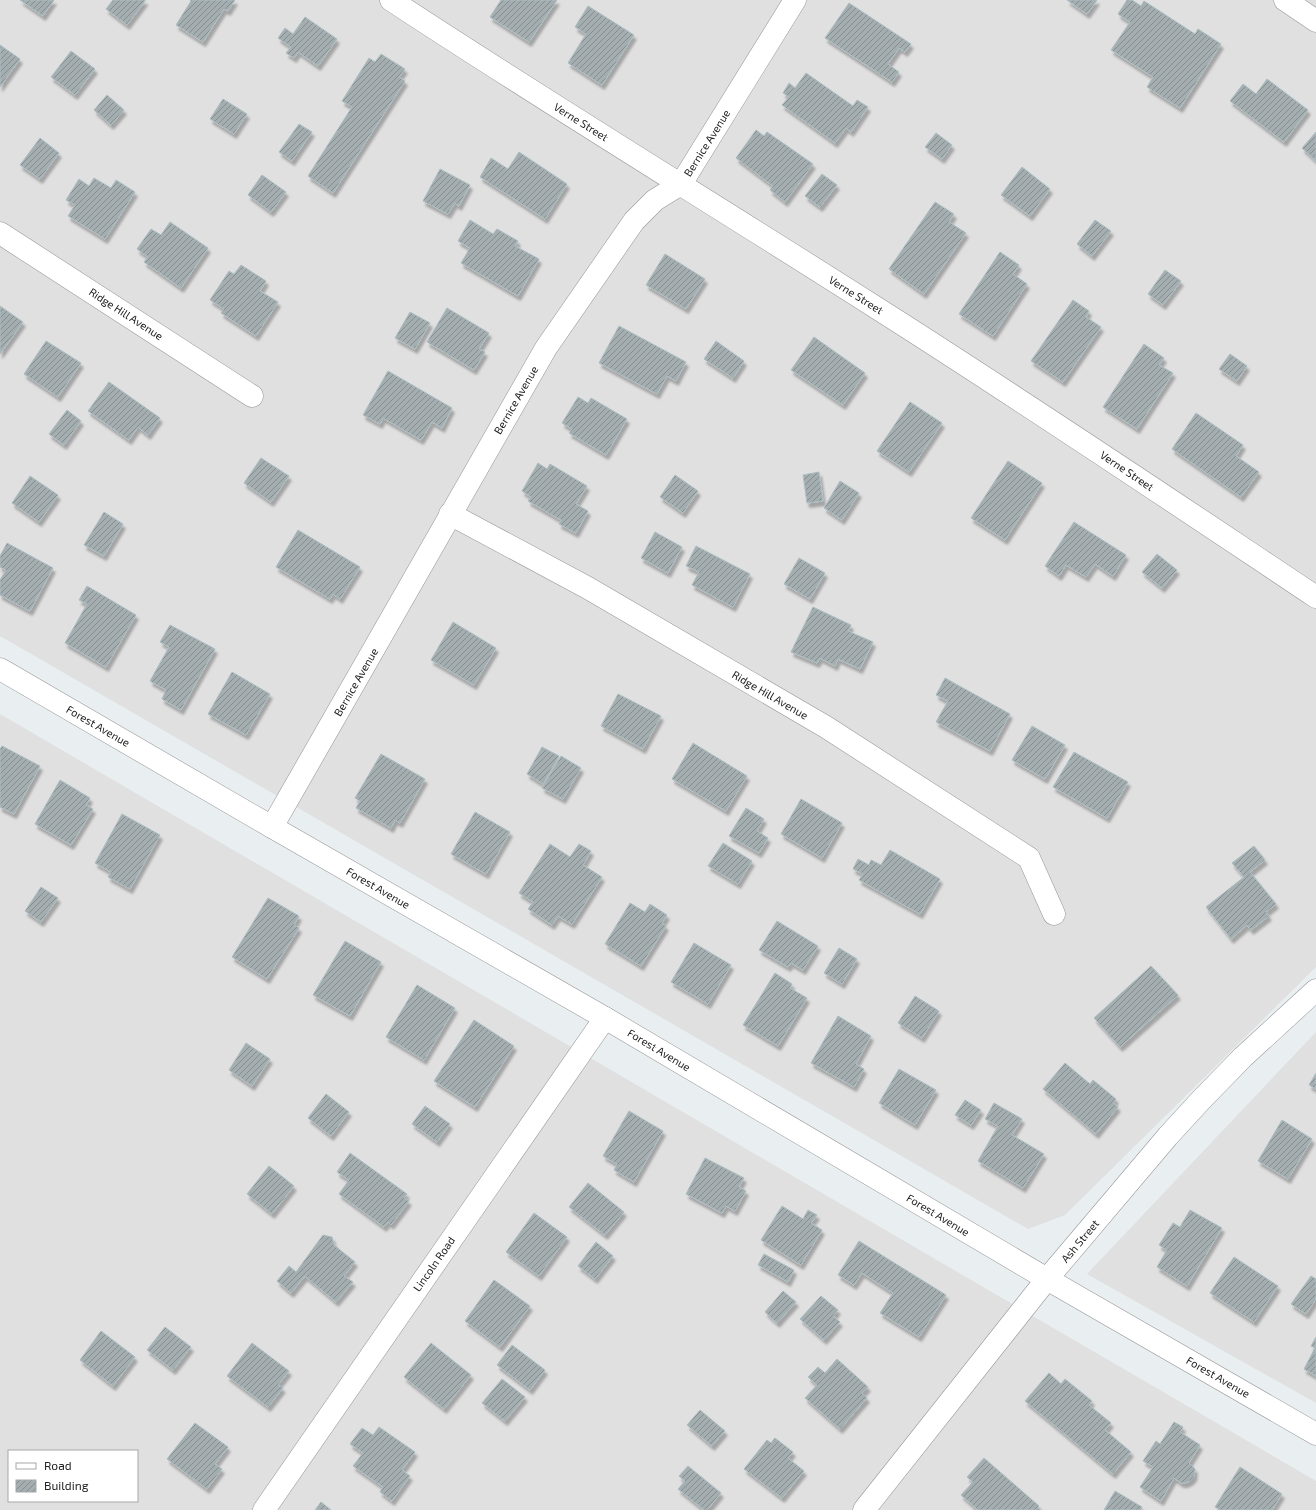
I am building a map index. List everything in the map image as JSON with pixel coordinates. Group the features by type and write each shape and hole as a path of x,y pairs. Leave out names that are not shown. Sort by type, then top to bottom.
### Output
{"street":[{"name":"Verne Street","path":"391,0 496,69 681,184 1027,405 1316,597"},
{"name":"Bernice Avenue","path":"272,827 546,348 634,221 655,200 681,184 795,0"},
{"path":"1285,0 1316,21"},
{"name":"Ridge Hill Avenue","path":"0,233 252,396"},
{"name":"Ridge Hill Avenue","path":"450,514 588,588 826,727 1029,858 1054,914"},
{"name":"Forest Avenue","path":"0,669 605,1018 1047,1279 1316,1434"},
{"name":"Ash Street","path":"864,1510 1047,1279 1168,1136 1243,1057 1316,990"},
{"name":"Lincoln Road","path":"264,1510 605,1018"}],"shaded area":[{"path":"0,0 1316,0 1316,967 1065,1215 1028,1229 0,636"},
{"path":"0,714 1316,1481 1316,1510 0,1510"},
{"path":"1316,1032 1316,1403 1087,1274"}],"building":[{"path":"20,0 54,0 43,16"},
{"path":"113,0 145,1 127,25 106,9"},
{"path":"190,0 235,0 228,11 224,9 203,42 176,25 191,1"},
{"path":"501,0 557,0 529,42 490,17"},
{"path":"1067,0 1097,0 1087,14"},
{"path":"1127,0 1132,0 1141,6 1144,1 1195,34 1198,29 1221,44 1180,108 1147,87 1153,77 1111,50 1130,22 1118,14"},
{"path":"849,3 911,44 905,52 899,48 888,64 899,72 892,82 825,38"},
{"path":"588,6 634,35 602,85 568,63 586,34 575,27"},
{"path":"305,17 337,39 318,66 298,52 294,58 286,53 291,47 278,38 285,28 293,34"},
{"path":"0,45 20,59 0,87"},
{"path":"71,51 95,69 75,95 51,77"},
{"path":"381,54 405,69 399,77 405,81 333,193 308,176 352,107 342,101 369,58 375,62"},
{"path":"806,73 853,106 857,100 868,107 851,132 846,128 835,143 782,105 789,97 783,93 789,83 795,88"},
{"path":"1267,79 1308,110 1284,142 1230,101 1243,84 1256,94"},
{"path":"107,95 124,110 111,125 94,110"},
{"path":"223,99 247,114 234,134 210,119"},
{"path":"299,124 312,132 292,161 279,152"},
{"path":"756,130 764,136 767,132 813,164 785,202 770,190 773,186 736,158"},
{"path":"1316,132 1316,161 1302,148"},
{"path":"936,133 952,145 942,159 925,147"},
{"path":"40,138 59,153 40,179 20,165"},
{"path":"519,152 567,184 545,219 480,177 491,158 508,169"},
{"path":"1022,167 1050,189 1030,216 1001,195"},
{"path":"440,169 470,185 459,206 455,203 448,214 423,201"},
{"path":"822,174 837,185 820,207 805,196"},
{"path":"262,175 286,192 271,212 248,195"},
{"path":"94,178 111,188 116,180 135,192 105,239 68,216 75,205 66,200 79,179 89,186"},
{"path":"935,202 954,214 949,222 966,233 924,294 889,269"},
{"path":"470,220 493,234 497,229 518,241 515,246 539,259 518,296 461,263 470,248 458,241"},
{"path":"1095,220 1111,231 1092,256 1077,244"},
{"path":"170,222 208,248 181,288 144,262 148,257 137,249 151,229 161,235"},
{"path":"1000,252 1019,265 1013,274 1027,284 993,336 959,314"},
{"path":"665,254 705,279 686,309 646,285"},
{"path":"241,265 266,281 260,291 278,302 256,336 221,313 224,309 210,300 229,271 234,274"},
{"path":"1165,270 1181,281 1163,305 1148,294"},
{"path":"1073,300 1089,311 1086,317 1101,327 1063,382 1031,361"},
{"path":"0,306 23,322 0,354"},
{"path":"447,308 489,333 479,349 485,352 474,370 427,342"},
{"path":"410,312 430,323 415,349 395,338"},
{"path":"619,326 686,362 676,381 667,376 657,394 599,363"},
{"path":"814,337 865,373 843,405 791,370"},
{"path":"46,341 81,363 58,397 24,374"},
{"path":"716,341 744,361 733,378 704,359"},
{"path":"1144,344 1164,358 1159,365 1173,373 1137,429 1103,407"},
{"path":"1230,354 1247,366 1237,381 1219,369"},
{"path":"388,371 452,408 442,428 432,422 421,440 383,418 380,424 363,415"},
{"path":"109,382 160,418 148,435 138,427 129,440 88,411"},
{"path":"578,397 588,403 591,398 627,419 606,455 569,433 572,429 562,423"},
{"path":"910,402 942,423 909,472 877,451"},
{"path":"67,410 81,421 64,445 49,434"},
{"path":"1196,413 1243,445 1236,456 1259,472 1241,497 1172,449"},
{"path":"261,458 289,476 271,502 244,483"},
{"path":"1008,461 1042,483 1005,540 971,518"},
{"path":"538,463 547,469 550,464 587,486 576,504 588,511 576,533 559,524 561,520 528,501 531,497 522,491"},
{"path":"819,472 823,501 807,503 803,475"},
{"path":"675,475 698,491 683,513 660,497"},
{"path":"30,476 58,495 39,522 12,503"},
{"path":"840,481 859,493 842,520 824,508"},
{"path":"104,512 123,524 104,556 84,545"},
{"path":"1074,522 1126,555 1113,576 1095,564 1086,577 1066,565 1059,576 1045,566"},
{"path":"298,530 360,567 340,599 333,594 330,599 276,567"},
{"path":"655,532 682,547 668,573 641,558"},
{"path":"7,543 53,568 30,611 0,595 0,580 6,570 0,567 0,556"},
{"path":"696,546 750,574 733,607 692,585 699,572 686,566"},
{"path":"1157,554 1177,570 1162,588 1142,572"},
{"path":"799,558 825,573 810,599 784,584"},
{"path":"87,586 136,615 106,667 65,643 87,604 79,600"},
{"path":"813,607 851,625 848,631 873,642 860,669 838,659 835,666 820,658 817,663 791,652"},
{"path":"453,622 496,648 474,685 431,660"},
{"path":"170,625 215,649 181,710 162,699 166,690 150,681 169,647 160,642"},
{"path":"232,672 270,694 246,735 208,714"},
{"path":"945,678 1010,714 990,751 936,722 948,701 936,695"},
{"path":"618,694 661,716 643,749 601,726"},
{"path":"1032,726 1065,745 1045,779 1012,760"},
{"path":"693,743 747,776 726,811 672,779"},
{"path":"2,746 40,766 14,814 0,807 0,749"},
{"path":"542,747 559,756 543,784 527,774"},
{"path":"1074,752 1128,782 1107,818 1053,787"},
{"path":"381,754 425,779 400,823 395,820 391,828 356,808 360,801 355,798"},
{"path":"561,756 581,768 563,799 542,788"},
{"path":"60,780 90,798 86,805 93,809 71,845 35,824"},
{"path":"801,799 842,823 822,858 781,834"},
{"path":"746,808 764,819 757,831 768,838 759,853 729,836"},
{"path":"475,812 510,832 486,874 451,854"},
{"path":"122,814 160,835 130,889 108,877 111,872 95,863"},
{"path":"723,843 752,861 738,884 708,866"},
{"path":"550,844 570,857 579,844 591,851 583,865 602,877 572,924 558,916 552,925 528,909 533,902 519,893"},
{"path":"1254,846 1265,860 1250,872 1276,904 1266,912 1269,916 1251,930 1247,925 1231,939 1206,907 1244,877 1232,863"},
{"path":"890,850 940,879 920,914 859,880 863,874 853,869 858,859 869,865 871,860 881,865"},
{"path":"41,887 58,898 41,922 25,911"},
{"path":"268,898 299,916 294,925 299,928 267,979 232,957"},
{"path":"630,903 645,912 650,904 667,915 662,923 666,926 641,966 605,944"},
{"path":"777,921 818,946 803,970 791,963 788,967 759,950"},
{"path":"345,941 381,962 350,1016 313,995"},
{"path":"694,943 731,965 708,1004 671,982"},
{"path":"839,948 857,959 842,984 824,973"},
{"path":"1151,966 1178,995 1120,1047 1094,1018"},
{"path":"775,973 792,984 790,988 807,998 778,1046 743,1025"},
{"path":"417,985 455,1008 424,1060 386,1037"},
{"path":"915,996 939,1011 922,1038 898,1023"},
{"path":"838,1016 871,1036 856,1064 864,1069 854,1087 811,1063"},
{"path":"474,1020 514,1046 475,1107 434,1081"},
{"path":"246,1043 270,1059 252,1086 229,1070"},
{"path":"1065,1063 1090,1084 1093,1080 1116,1099 1113,1103 1118,1107 1096,1134 1043,1089"},
{"path":"899,1069 936,1090 915,1125 879,1103"},
{"path":"1316,1073 1316,1089 1309,1085"},
{"path":"326,1094 349,1112 331,1136 308,1118"},
{"path":"965,1100 981,1110 971,1125 955,1115"},
{"path":"994,1103 1022,1119 1012,1135 1044,1154 1023,1188 978,1161 998,1126 985,1119"},
{"path":"425,1106 450,1124 437,1142 412,1124"},
{"path":"629,1111 663,1131 634,1182 614,1170 617,1164 603,1156"},
{"path":"1282,1120 1312,1139 1288,1179 1258,1161"},
{"path":"350,1153 407,1194 404,1198 409,1201 391,1225 388,1222 384,1227 339,1194 349,1180 337,1172"},
{"path":"705,1158 744,1178 739,1187 746,1191 735,1211 726,1206 722,1213 686,1194"},
{"path":"269,1166 294,1186 272,1214 247,1194"},
{"path":"588,1183 624,1212 605,1235 569,1207"},
{"path":"782,1206 803,1219 808,1210 817,1215 811,1223 822,1230 801,1265 761,1240"},
{"path":"1190,1210 1222,1228 1187,1286 1157,1267 1167,1250 1159,1245 1173,1223 1180,1227"},
{"path":"534,1213 567,1237 539,1276 506,1252"},
{"path":"323,1235 332,1237 334,1245 355,1262 344,1276 353,1282 336,1302 305,1276 291,1293 277,1281 289,1266 296,1272"},
{"path":"859,1241 946,1295 919,1337 880,1313 893,1293 862,1273 854,1285 838,1275"},
{"path":"596,1242 613,1256 595,1279 578,1266"},
{"path":"764,1254 794,1270 788,1282 758,1265"},
{"path":"1234,1257 1278,1286 1254,1322 1210,1293"},
{"path":"1311,1276 1316,1279 1316,1299 1306,1314 1291,1304"},
{"path":"494,1280 530,1306 500,1347 465,1321"},
{"path":"783,1291 796,1302 777,1323 765,1312"},
{"path":"821,1296 838,1310 833,1316 840,1322 824,1340 800,1319"},
{"path":"165,1327 191,1347 173,1370 147,1350"},
{"path":"101,1331 135,1357 113,1386 80,1360"},
{"path":"1316,1337 1316,1376 1304,1369 1315,1348 1311,1346"},
{"path":"252,1343 289,1371 278,1385 283,1388 268,1407 227,1376"},
{"path":"431,1343 471,1375 444,1409 404,1377"},
{"path":"512,1345 545,1370 530,1390 497,1365"},
{"path":"837,1359 868,1387 862,1393 867,1398 840,1429 805,1398 817,1385 808,1377 818,1367 825,1373"},
{"path":"1049,1373 1061,1384 1065,1379 1092,1401 1089,1405 1111,1423 1105,1430 1131,1452 1113,1474 1025,1401"},
{"path":"502,1379 525,1397 505,1421 482,1403"},
{"path":"700,1410 725,1431 712,1446 687,1425"},
{"path":"1174,1422 1183,1427 1180,1432 1200,1445 1189,1463 1195,1469 1194,1477 1185,1483 1181,1483 1174,1478 1161,1501 1140,1487 1153,1467 1143,1461 1156,1441 1160,1444"},
{"path":"195,1423 228,1447 215,1464 222,1469 207,1489 167,1459"},
{"path":"379,1427 415,1452 402,1470 410,1476 392,1501 380,1492 383,1487 353,1466 363,1453 350,1444 362,1428 373,1435"},
{"path":"775,1438 793,1452 788,1458 804,1471 782,1498 744,1469 767,1440 771,1443"},
{"path":"984,1458 1039,1506 1035,1510 978,1510 961,1495 973,1482 967,1477"},
{"path":"688,1466 721,1493 707,1510 704,1510 678,1489 685,1481 679,1476"},
{"path":"1240,1467 1282,1494 1272,1510 1220,1510 1215,1507"},
{"path":"1115,1491 1142,1507 1141,1510 1104,1510"},
{"path":"321,1502 331,1510 315,1510"}]}
